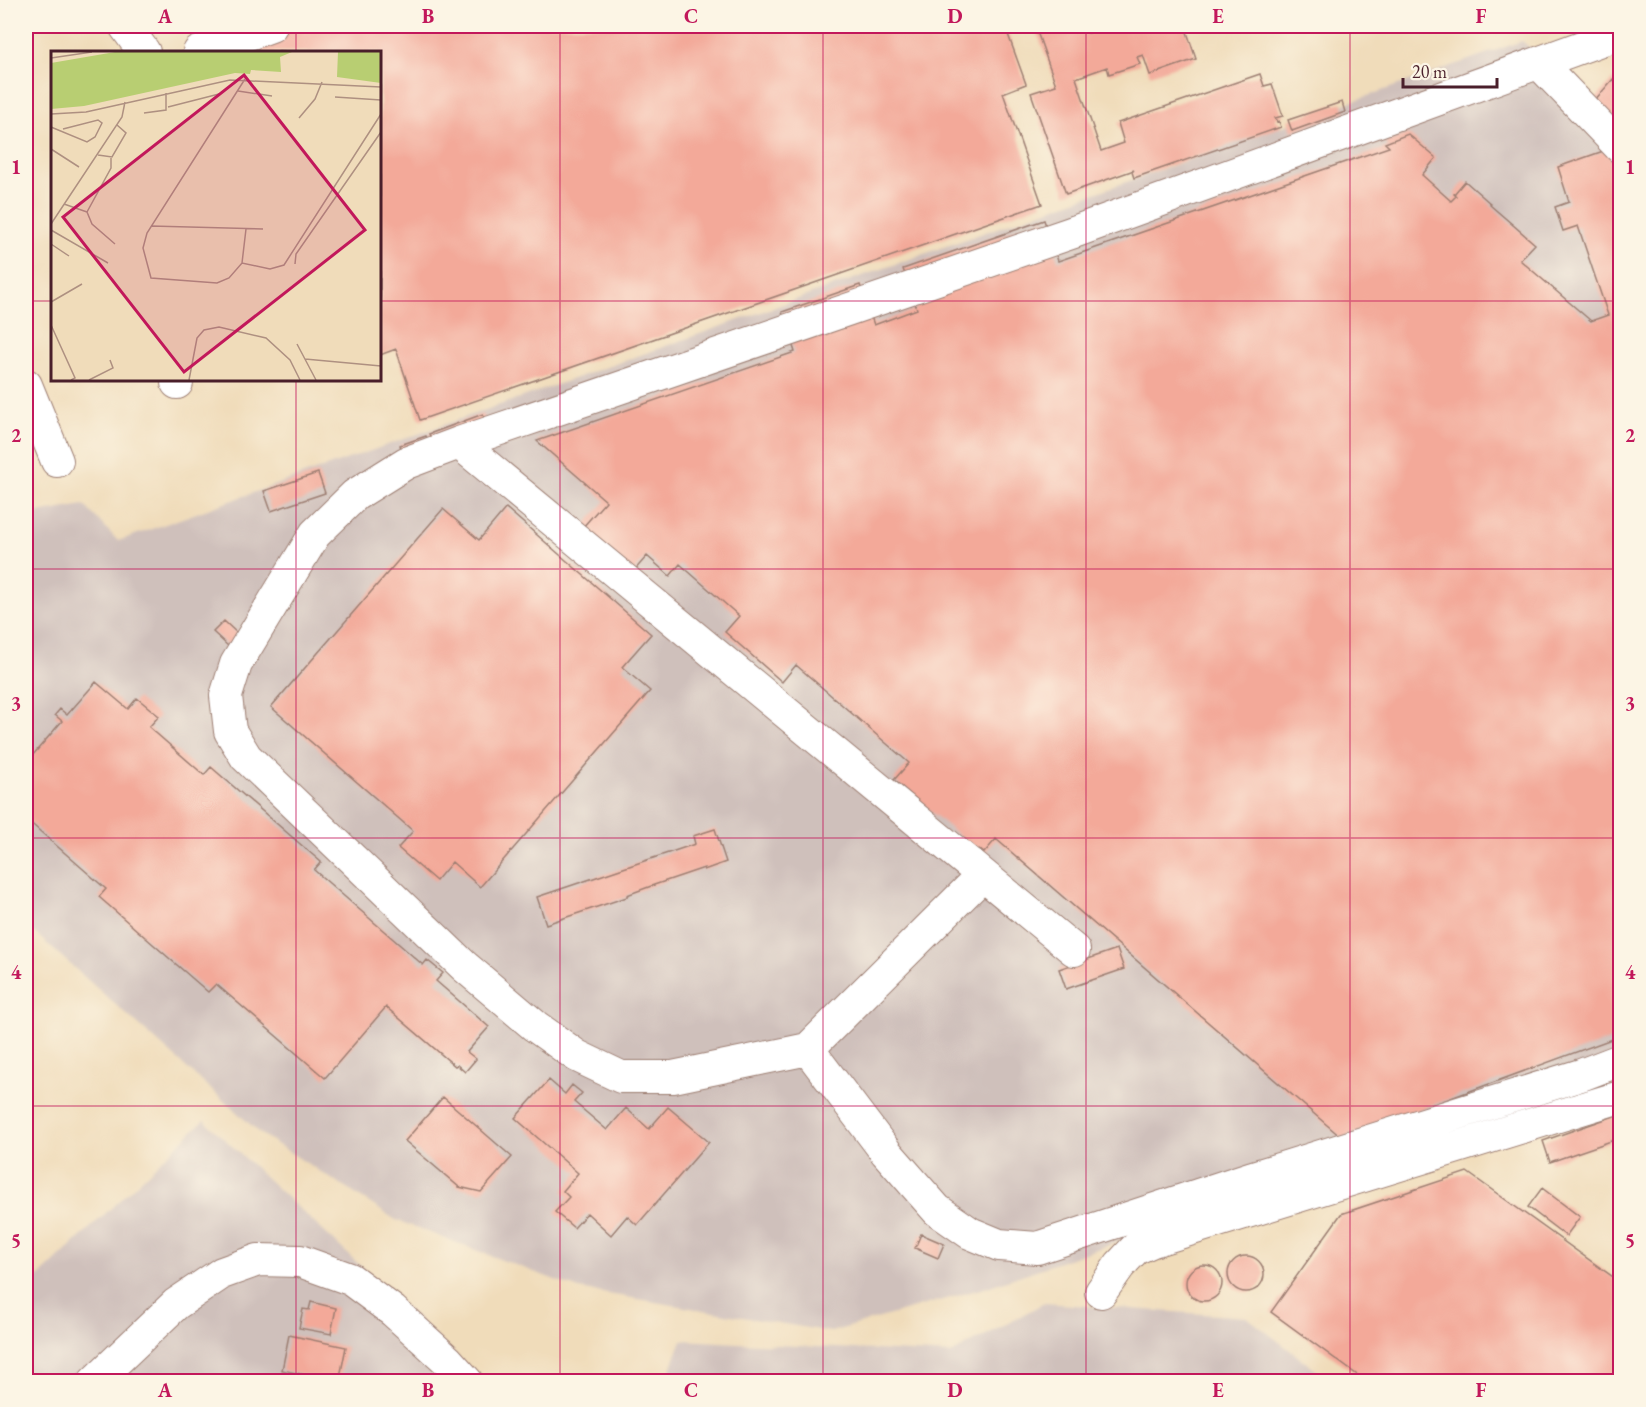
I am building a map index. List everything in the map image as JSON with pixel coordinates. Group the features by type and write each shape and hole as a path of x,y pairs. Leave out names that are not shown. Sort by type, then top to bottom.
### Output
{"lane":[{"path":"125,26 143,51"},
{"path":"202,51 271,26"},
{"path":"983,875 808,1049 673,1077 621,1077 577,1056 535,1026 464,966 246,757 230,731 226,696 236,664 315,534 355,495 406,463 1071,233 1620,33"},
{"path":"1539,63 1620,147"},
{"path":"26,385 57,461"},
{"path":"459,443 1074,950"},
{"path":"808,1049 886,1152 937,1210 970,1233 999,1245 1036,1248 1260,1175 1581,1075 1620,1060"},
{"path":"1101,1292 1120,1264 1135,1249 1153,1241 1620,1097"},
{"path":"94,1382 176,1304 222,1273 258,1260 300,1261 350,1279 393,1311 447,1360 467,1382"}],"shaded area":[{"path":"1522,41 1620,127 1620,1069 984,1288 831,1332 579,1289 396,1220 261,1134 26,925 26,515 84,505 118,541"},
{"path":"204,1120 484,1381 26,1382 26,1289"},
{"path":"1044,1303 1247,1317 1330,1381 666,1382 682,1340 951,1354"}],"building":[{"path":"275,26 1005,26 1026,84 1003,93 1042,204 420,420 396,349 381,355 381,51 234,51"},
{"path":"1035,26 1086,26 1088,33 1095,31 1093,26 1185,26 1196,59 1150,75 1143,55 1137,57 1140,64 1109,74 1107,67 1076,78 1101,151 1124,143 1118,123 1260,74 1264,86 1272,84 1283,116 1275,118 1281,127 1134,178 1132,172 1134,170 1066,194 1031,93 1056,85"},
{"path":"1613,79 1620,86 1620,125 1594,101"},
{"path":"1342,102 1345,112 1292,131 1288,120"},
{"path":"1408,134 1436,158 1422,175 1451,201 1465,181 1535,244 1520,260 1591,321 1608,315 1578,226 1563,231 1555,207 1569,202 1558,167 1609,149 1620,182 1620,1036 1342,1138 996,839 984,853 979,849 977,851 894,780 909,763 796,665 782,682 725,632 739,616 680,564 670,576 647,556 633,572 582,528 606,501 537,441 795,352 782,312 860,285 874,325 917,309 903,269 1044,220 1058,261 1389,147 1385,143"},
{"path":"483,414 486,425 434,445 429,434"},
{"path":"426,436 430,446 403,455 400,445"},
{"path":"318,473 325,493 271,511 264,491"},
{"path":"506,508 651,634 622,667 650,691 480,887 452,862 436,881 398,848 413,831 271,707 443,509 479,540"},
{"path":"224,621 238,634 228,646 213,632"},
{"path":"96,682 128,709 137,698 159,716 149,727 204,775 211,767 321,862 314,870 423,965 427,960 443,973 436,981 489,1027 467,1052 476,1059 465,1072 386,1007 325,1078 216,984 208,992 99,897 106,889 26,819 26,763 62,721 55,715 60,709 67,715"},
{"path":"715,829 726,862 546,924 537,897 695,844 693,836"},
{"path":"1117,949 1124,969 1066,989 1059,969"},
{"path":"549,1080 565,1094 572,1085 582,1093 574,1102 607,1130 626,1108 649,1129 668,1107 709,1142 637,1225 627,1216 611,1235 587,1213 574,1228 555,1212 569,1197 563,1191 578,1173 515,1118"},
{"path":"443,1097 512,1157 481,1192 459,1187 405,1141"},
{"path":"1620,1114 1620,1138 1550,1162 1543,1141"},
{"path":"1467,1172 1620,1282 1620,1382 1367,1382 1271,1312 1341,1214"},
{"path":"1542,1188 1580,1217 1566,1236 1528,1207"},
{"path":"921,1234 944,1244 938,1258 915,1248"},
{"path":"1246,1256 1259,1261 1264,1274 1259,1287 1246,1292 1233,1287 1228,1274 1233,1261"},
{"path":"1204,1265 1217,1270 1222,1283 1217,1296 1204,1301 1191,1296 1186,1283 1191,1270"},
{"path":"311,1302 336,1308 331,1334 299,1328 303,1309 309,1310"},
{"path":"289,1335 346,1347 339,1382 282,1370"},
{"path":"276,1376 300,1380 300,1382 275,1382"}]}
